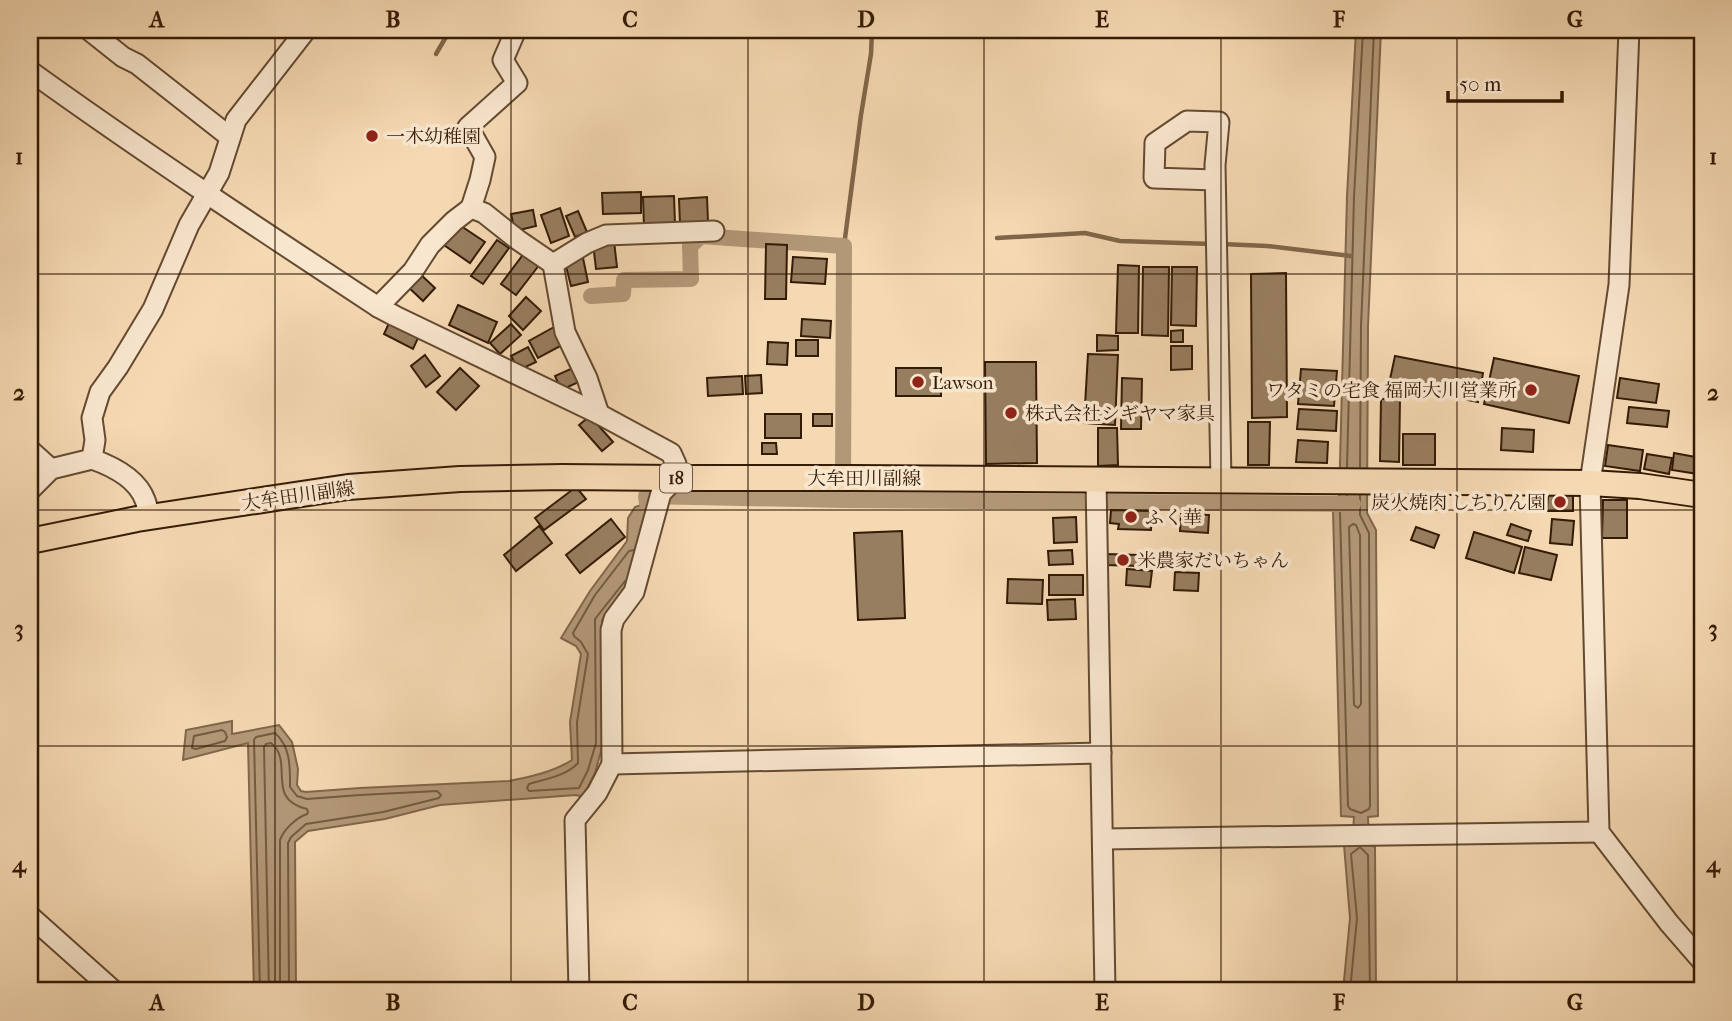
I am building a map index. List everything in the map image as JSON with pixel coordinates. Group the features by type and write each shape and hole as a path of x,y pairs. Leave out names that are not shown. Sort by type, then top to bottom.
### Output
{"main road":[{"name":"大牟田川副線","path":"30,541 150,516 360,486 460,479 562,477 668,486 866,478 1590,483 1640,486 1702,495"}],"street":[{"path":"92,458 96,440 92,418 100,392 153,309 189,225 219,173 236,120 306,30"},
{"path":"378,307 413,271 430,245 454,220 471,208 485,157 468,127 517,83 503,60 516,30"},
{"path":"1629,30 1619,285 1590,483 1600,832 1669,923 1702,961"},
{"path":"101,33 123,57 137,64 230,137"},
{"path":"30,71 206,194 378,307 599,414 671,453 676,464 655,516 634,592 614,619 611,630 612,764 597,793 575,820 579,991"},
{"path":"1215,180 1222,481"},
{"path":"471,208 484,213 553,264 565,332 587,378 599,414"},
{"path":"553,264 586,243 606,235 714,231"},
{"path":"30,450 51,469"},
{"path":"30,490 51,469 92,458 131,479 145,497 150,516"},
{"path":"1096,480 1105,991"},
{"path":"612,764 1101,753"},
{"path":"1103,839 1600,832"},
{"path":"30,916 114,991"}],"water":[{"path":"1356,30 1381,30 1368,326 1367,513 1376,530 1378,816 1368,817 1369,845 1375,847 1376,991 1343,991 1350,918 1344,845 1352,845 1354,817 1341,816 1333,511 1334,503 1339,501 1347,196"},
{"path":"654,504 632,584 602,620 603,744 595,773 583,797 576,795 440,805 385,819 308,831 295,842 296,991 254,991 248,743 183,760 186,730 232,721 232,734 279,725 292,742 298,769 297,785 301,791 306,792 509,781 557,768 572,760 570,722 581,654 576,646 561,638 590,591 627,541 628,518 635,507"}],"building":[{"path":"641,192 641,213 603,214 602,193"},
{"path":"674,196 675,224 644,226 643,197"},
{"path":"707,197 708,222 680,224 679,199"},
{"path":"560,208 569,236 551,243 541,215"},
{"path":"533,210 536,226 515,231 511,214"},
{"path":"578,211 587,232 575,237 566,216"},
{"path":"452,220 485,242 470,263 438,241"},
{"path":"497,240 509,248 483,284 471,276"},
{"path":"614,241 617,267 596,269 593,243"},
{"path":"766,244 787,245 786,299 765,299"},
{"path":"525,252 540,264 516,295 501,284"},
{"path":"793,257 827,259 825,284 791,282"},
{"path":"583,258 588,282 571,286 565,262"},
{"path":"1118,265 1139,266 1138,333 1116,333"},
{"path":"1143,267 1169,267 1168,336 1142,335"},
{"path":"1172,267 1197,267 1196,326 1171,325"},
{"path":"418,272 435,288 423,301 406,285"},
{"path":"1286,273 1287,417 1252,418 1251,274"},
{"path":"526,297 541,311 523,330 509,316"},
{"path":"458,305 497,322 488,343 449,325"},
{"path":"802,319 831,321 830,338 801,336"},
{"path":"389,323 418,338 413,349 384,334"},
{"path":"511,324 521,335 500,354 490,343"},
{"path":"554,327 564,344 538,358 529,341"},
{"path":"1183,330 1183,342 1171,342 1171,331"},
{"path":"1097,335 1118,336 1118,350 1097,351"},
{"path":"796,340 818,340 818,356 796,356"},
{"path":"768,342 788,343 787,365 767,364"},
{"path":"1171,346 1192,346 1192,369 1171,370"},
{"path":"528,347 536,362 519,370 511,356"},
{"path":"1088,354 1118,355 1115,425 1084,423"},
{"path":"425,355 440,376 426,387 411,366"},
{"path":"1395,356 1483,373 1478,402 1389,384"},
{"name":"ワタミの宅食 福岡大川営業所","path":"1494,358 1579,376 1569,423 1484,404"},
{"name":"株式会社シギヤマ家具","path":"985,362 1036,362 1037,463 986,464"},
{"path":"575,367 581,381 561,390 555,376"},
{"path":"460,368 479,386 456,410 437,392"},
{"name":"Lawson","path":"896,368 941,368 941,396 896,396"},
{"path":"1301,369 1337,371 1334,406 1298,404"},
{"path":"761,375 762,393 746,394 745,376"},
{"path":"1702,375 1702,414 1699,414"},
{"path":"742,376 743,394 708,396 707,378"},
{"path":"1122,378 1142,379 1141,429 1121,429"},
{"path":"1620,378 1659,384 1656,403 1617,398"},
{"path":"1381,399 1400,399 1399,462 1380,461"},
{"path":"1629,407 1669,411 1667,427 1627,423"},
{"path":"1299,409 1337,411 1336,431 1297,429"},
{"path":"765,414 801,414 801,438 765,438"},
{"path":"813,414 832,414 832,426 813,426"},
{"path":"590,416 613,442 602,451 579,425"},
{"path":"1248,422 1270,422 1269,465 1248,465"},
{"path":"1098,428 1117,428 1118,465 1098,466"},
{"path":"1502,428 1534,430 1533,452 1501,450"},
{"path":"1403,434 1435,434 1435,465 1403,465"},
{"path":"1298,440 1328,442 1327,463 1296,462"},
{"path":"762,443 776,443 777,454 762,454"},
{"path":"1608,445 1643,450 1640,471 1605,466"},
{"path":"1674,453 1701,458 1698,474 1672,470"},
{"path":"1647,454 1672,458 1669,474 1644,469"},
{"path":"576,487 586,499 544,530 535,518"},
{"name":"炭火焼肉 しちりん園","path":"1548,493 1573,493 1573,511 1547,511"},
{"path":"1603,500 1627,500 1627,538 1602,538"},
{"name":"ふく華","path":"1111,510 1152,511 1151,530 1118,529 1119,524 1110,523"},
{"path":"1181,514 1209,515 1208,533 1180,531"},
{"path":"1076,517 1077,542 1054,543 1053,518"},
{"path":"611,519 625,537 580,573 566,555"},
{"path":"1552,519 1574,521 1572,545 1550,543"},
{"path":"1511,524 1531,531 1528,541 1507,535"},
{"path":"539,526 552,543 516,571 504,555"},
{"path":"1416,527 1439,535 1434,548 1411,540"},
{"path":"902,531 905,618 858,620 854,533"},
{"path":"1474,532 1522,547 1514,573 1466,558"},
{"path":"1525,547 1557,555 1551,580 1519,573"},
{"path":"1072,550 1073,564 1049,565 1048,551"},
{"name":"米農家だいちゃん","path":"1106,554 1140,555 1140,566 1106,565"},
{"path":"1127,569 1152,571 1150,587 1126,585"},
{"path":"1175,572 1199,573 1198,591 1174,590"},
{"path":"1049,575 1083,575 1083,595 1049,595"},
{"path":"1008,579 1043,580 1042,604 1007,603"},
{"path":"1075,599 1076,619 1048,620 1047,600"}],"waterway":[{"path":"436,54 450,30"},
{"path":"844,246 872,30"},
{"path":"997,238 1085,233 1120,241 1212,244"},
{"path":"591,296 623,294 624,280 691,279 690,246 701,236 844,246 843,487"},
{"path":"1221,244 1267,246 1351,256"},
{"path":"647,503 646,496 1353,504"}],"place":[{"name":"一木幼稚園","path":"372,136"},
{"name":"Lawson","path":"918,382"},
{"name":"ワタミの宅食 福岡大川営業所","path":"1531,390"},
{"name":"株式会社シギヤマ家具","path":"1011,413"},
{"name":"炭火焼肉 しちりん園","path":"1560,502"},
{"name":"ふく華","path":"1131,517"},
{"name":"米農家だいちゃん","path":"1123,560"}]}
